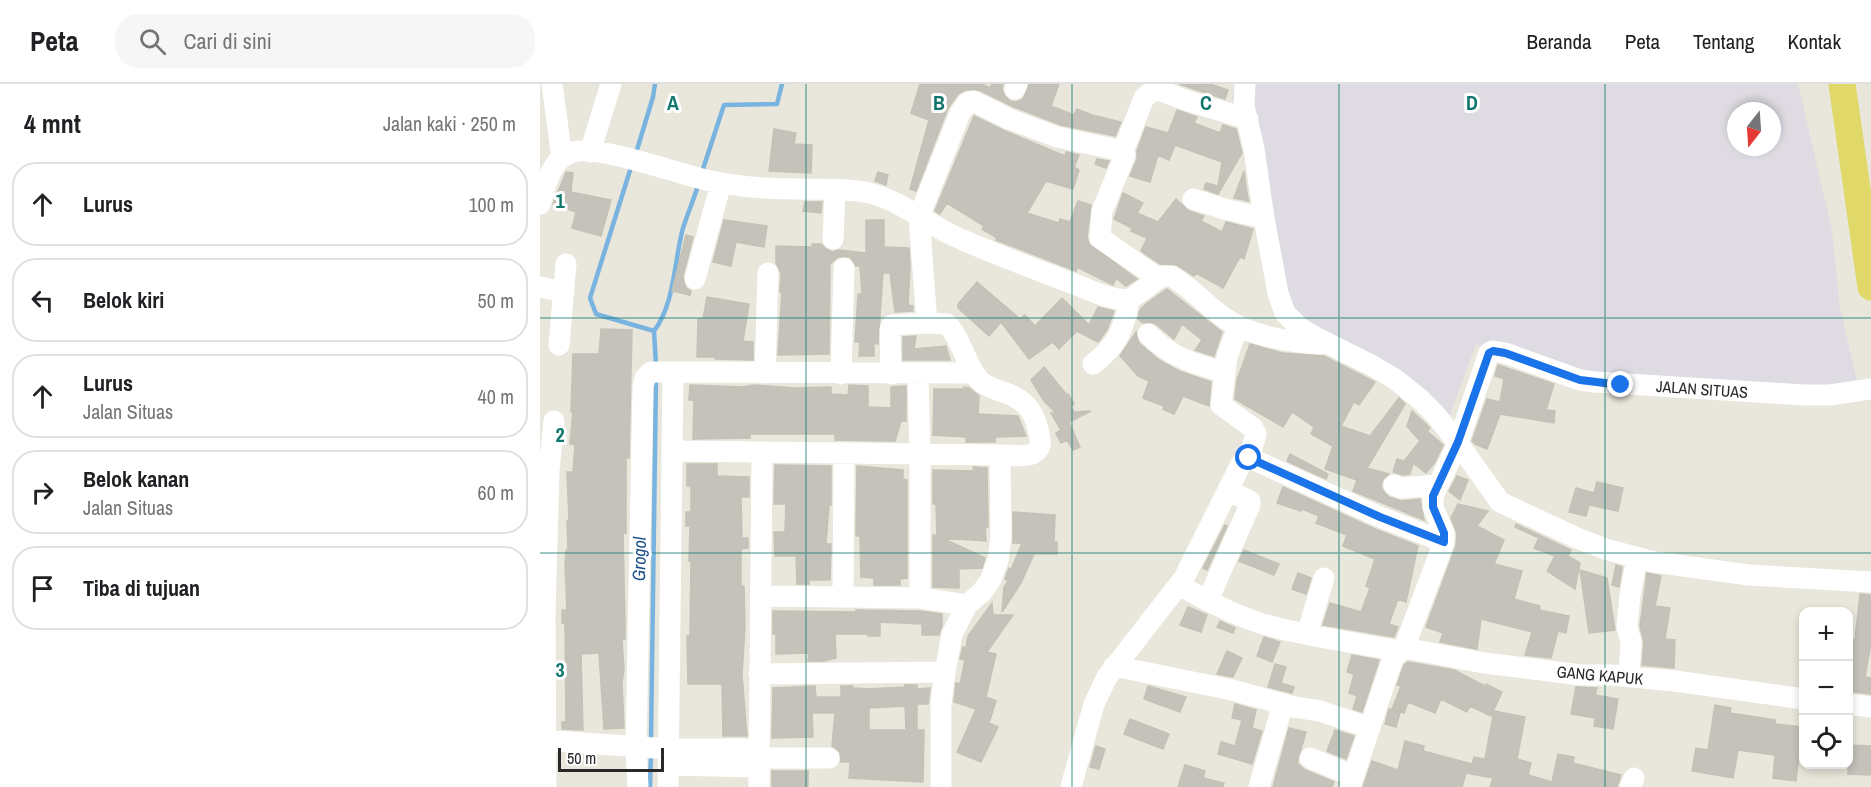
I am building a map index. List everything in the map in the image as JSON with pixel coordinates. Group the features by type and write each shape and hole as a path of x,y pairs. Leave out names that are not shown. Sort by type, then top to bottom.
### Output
{"main road":[{"path":"1842,84 1866,214 1871,287"}],"street":[{"path":"552,84 562,158"},
{"path":"590,152 611,84"},
{"path":"1245,84 1244,96 1264,218 1278,293 1285,313 1300,327 1374,366 1411,391 1435,414 1458,442 1500,502 1577,538 1637,558 1749,575 1871,582"},
{"path":"1158,278 1100,238 1102,211 1125,155 1123,151 1144,98 1159,87 1188,102 1248,119"},
{"path":"927,322 919,217 960,113 968,102 973,101 1009,119 1057,137 1123,151"},
{"path":"540,204 549,177 562,158 574,152 590,152 626,159 715,182 861,192 884,197 957,237 1102,295 1129,300 1158,278 1167,275 1175,278 1238,326 1282,339 1330,344"},
{"path":"696,279 715,182"},
{"path":"833,239 835,189"},
{"path":"1193,199 1264,218"},
{"path":"559,345 566,264"},
{"path":"841,374 844,268"},
{"path":"765,373 768,273"},
{"path":"540,287 564,291"},
{"path":"1094,364 1117,340 1127,314 1129,300"},
{"path":"672,451 1000,455 1030,455 1037,452 1040,443 1032,412 1025,402 986,385 974,373 950,326 944,323 927,322 891,327 891,374"},
{"path":"1071,787 1094,704 1114,666 1179,585 1241,464 1249,458 1256,434 1253,428 1221,405 1228,352 1238,326"},
{"path":"1148,334 1158,344 1182,359 1225,372"},
{"name":"JALAN SITUAS","path":"1458,442 1486,357 1493,351 1505,353 1580,380 1595,382 1779,394 1830,395 1862,390"},
{"path":"638,787 643,386 647,375 661,371 841,374 974,373"},
{"path":"661,371 672,451 668,787"},
{"path":"918,374 920,598"},
{"path":"544,776 545,470 554,420"},
{"path":"1310,758 1351,782 1390,664 1401,649 1444,542 1444,533 1432,502 1437,485 1458,442"},
{"path":"759,765 762,452"},
{"path":"843,596 844,453"},
{"path":"941,787 941,703 952,634 967,605 986,587 998,560 1001,537 1000,455"},
{"path":"1249,458 1380,517 1444,542"},
{"path":"1394,485 1401,488 1437,485"},
{"path":"1208,600 1250,505 1250,501 1229,491"},
{"path":"1629,677 1631,642 1627,627 1637,558"},
{"path":"1306,633 1324,578"},
{"name":"GANG KAPUK","path":"1179,585 1263,624 1306,633 1477,662 1581,675 1675,681 1799,698"},
{"path":"760,596 920,598 967,605"},
{"path":"1114,666 1320,711 1370,728"},
{"path":"759,674 945,672"},
{"path":"1259,787 1283,704"},
{"path":"1853,705 1871,707"},
{"path":"544,740 638,746 667,754 759,765 829,758"}],"shaded area":[{"path":"1235,84 1798,84 1832,230 1840,308 1861,398 1589,389 1476,344 1445,428 1388,382 1282,318 1249,136 1232,97"}],"building":[{"path":"920,84 982,84 990,88 992,84 1003,84 1002,90 1005,96 1010,101 1016,102 1023,99 1029,84 1059,84 1051,106 1074,115 1077,109 1121,122 1115,136 1061,125 1014,107 979,90 966,90 958,94 948,108 916,191 910,189 929,120 911,113"},
{"path":"1179,84 1210,84 1228,90 1225,99"},
{"path":"1177,110 1197,117 1194,123 1220,133 1223,125 1236,129 1242,153 1218,194 1204,189 1206,183 1218,186 1222,162 1175,145 1169,160 1158,155 1150,182 1130,176 1146,127 1168,133"},
{"path":"974,116 1065,156 1066,152 1079,155 1074,167 1079,170 1073,189 1046,181 1027,213 1059,223 1060,219 1070,222 1078,201 1091,205 1087,237 1089,244 1137,279 1126,286 1116,278 1113,285 1077,267 1076,271 996,240 997,238 982,229 984,226 947,203 940,214 935,211"},
{"path":"774,129 796,133 794,144 812,145 811,173 769,171"},
{"path":"1097,159 1109,161 1106,168 1095,164"},
{"path":"1244,171 1247,194 1249,201 1234,198"},
{"path":"566,172 573,173 571,192 611,200 601,236 572,228 576,212 553,204"},
{"path":"878,172 888,175 886,185 875,181"},
{"path":"1123,193 1143,203 1137,213 1158,222 1176,199 1189,211 1204,216 1201,221 1222,232 1226,222 1253,229 1244,259 1240,257 1223,288 1196,273 1194,276 1177,265 1160,264 1141,251 1147,238 1131,231 1132,228 1114,219"},
{"path":"805,202 822,202 821,213 803,211"},
{"path":"724,220 767,226 764,247 736,242 731,266 713,262"},
{"path":"866,220 884,220 884,247 909,248 908,305 913,306 913,311 895,312 890,273 883,273 878,344 874,343 874,356 859,356 860,342 855,342 858,294 862,294 860,266 856,266 850,257 838,257 830,264 829,354 778,355 782,292 780,292 781,273 776,263 776,246 812,247 812,244 821,244 832,252 839,250 866,253"},
{"path":"686,235 693,237 683,276 686,288 691,291 690,295 672,291"},
{"path":"977,282 1020,319 1025,315 1035,326 1062,298 1089,325 1098,307 1114,311 1107,330 1098,342 1077,331 1059,349 1053,342 1029,359 1001,322 989,336 958,308 958,304"},
{"path":"1167,289 1222,332 1214,356 1195,350 1202,340 1182,324 1174,339 1156,324 1143,323 1138,319 1140,310"},
{"path":"707,297 749,304 743,341 753,342 753,360 697,357 698,319 703,319"},
{"path":"601,329 632,330 629,458 626,458 626,533 623,533 624,728 604,729 599,653 581,654 583,730 562,729 562,722 566,722 565,623 562,623 562,610 567,610 565,565 566,550 568,550 567,521 569,521 567,472 573,472 575,445 570,444 573,412 571,412 573,354 599,354"},
{"path":"1136,332 1139,343 1159,360 1179,371 1211,382 1209,406 1183,396 1174,414 1163,409 1164,406 1143,398 1149,381 1138,376 1120,356"},
{"path":"916,336 914,349 946,346 950,360 903,360 903,337"},
{"path":"1250,344 1282,353 1324,356 1375,382 1359,405 1354,402 1341,426 1370,436 1399,398 1405,404 1367,468 1389,474 1383,479 1381,486 1389,497 1402,501 1420,499 1424,520 1353,491 1357,480 1325,469 1333,446 1311,434 1314,427 1292,412 1283,427 1235,399 1237,380"},
{"path":"1498,365 1554,384 1546,410 1555,411 1554,423 1500,414 1487,449 1472,441 1487,399 1500,402 1504,379 1495,376"},
{"path":"1044,367 1068,394 1074,404 1070,406 1074,412 1091,411 1069,422 1080,447 1073,450 1067,440 1061,443 1056,433 1061,430 1051,413 1056,413 1044,401 1031,380"},
{"path":"690,385 831,387 831,394 848,395 849,385 868,386 868,407 891,408 891,387 906,386 906,421 901,421 895,441 835,440 835,434 750,434 750,438 693,439 694,400 689,400"},
{"path":"964,387 979,396 978,414 1018,416 1026,436 995,437 995,442 966,442 966,437 933,435 934,389 964,389"},
{"path":"1412,411 1430,428 1427,431 1443,445 1435,462 1426,473 1413,463 1410,474 1403,475 1393,472 1397,459 1404,461 1420,441 1407,426"},
{"path":"1290,454 1328,474 1326,479 1287,461"},
{"path":"687,464 717,464 717,476 749,477 749,497 741,497 742,538 748,538 748,548 741,549 741,586 744,586 745,626 742,675 747,736 723,736 722,684 688,684 687,636 690,636 691,561 689,561 690,526 686,526 686,512 691,512 691,486 687,486"},
{"path":"775,465 831,466 831,505 829,505 826,544 831,544 830,580 809,580 809,584 797,584 796,556 775,556 774,532 785,532 786,504 774,504"},
{"path":"857,466 903,470 903,479 907,480 907,578 900,579 900,585 874,585 874,578 861,577 860,536 856,536"},
{"path":"973,467 987,468 988,527 985,527 986,541 942,538 985,558 982,568 959,569 959,588 933,587 933,535 937,535 936,504 933,504 933,470 974,471"},
{"path":"1457,476 1468,480 1460,500 1449,491"},
{"path":"1597,482 1623,488 1618,511 1589,505 1586,516 1569,512 1576,488 1594,493"},
{"path":"1283,487 1418,546 1406,602 1398,599 1389,624 1398,627 1394,637 1323,625 1330,603 1361,612 1370,588 1366,586 1375,559 1343,546 1347,535 1316,523 1319,516 1277,503"},
{"path":"1458,504 1488,511 1477,526 1504,540 1494,564 1522,571 1514,599 1540,606 1539,610 1569,616 1566,633 1558,631 1551,658 1525,655 1532,632 1481,619 1477,649 1440,642 1443,633 1426,627 1456,546 1457,533 1451,518"},
{"path":"1013,512 1055,515 1054,542 1057,542 1057,554 1034,554 1021,583 1002,612 1004,587 1008,581 1005,579 1022,543 1013,543"},
{"path":"1516,524 1571,550 1568,556 1580,563 1575,589 1547,571 1555,556 1534,548 1539,538 1515,527"},
{"path":"1225,525 1227,526 1207,570 1203,568"},
{"path":"1244,550 1279,564 1274,575 1239,561"},
{"path":"1616,565 1622,567 1619,587 1612,585"},
{"path":"1580,570 1607,578 1615,630 1589,633"},
{"path":"1298,573 1311,578 1306,594 1292,589"},
{"path":"1647,573 1661,576 1655,606 1670,608 1665,639 1675,640 1674,668 1642,665 1644,642 1640,626"},
{"path":"1860,594 1871,595 1871,643 1865,677 1871,678 1871,694 1853,692 1853,640 1855,640"},
{"path":"992,603 993,615 1013,615 987,652 996,654 986,697 996,701 989,723 998,727 981,762 957,752 976,709 954,702 956,683 960,684 965,660 960,659 963,647 966,648 968,636"},
{"path":"1188,607 1207,615 1201,632 1180,625"},
{"path":"856,610 919,611 942,614 942,626 939,635 922,635 922,624 880,622 880,636 835,634 836,658 824,661 808,661 809,653 776,654 773,611 856,612"},
{"path":"1220,621 1235,628 1233,633 1217,627"},
{"path":"1264,637 1280,642 1272,662 1257,656"},
{"path":"1227,651 1242,658 1233,677 1217,674"},
{"path":"1352,655 1379,660 1362,712 1353,709 1357,696 1349,693 1354,674 1347,672"},
{"path":"1408,662 1454,670 1502,692 1491,716 1470,706 1467,712 1441,699 1435,713 1408,702 1404,713 1392,709 1401,686 1397,685 1404,665"},
{"path":"1275,664 1286,667 1281,683 1294,687 1292,693 1268,687"},
{"path":"905,685 917,685 917,689 930,688 928,704 917,704 917,730 924,730 923,782 849,778 850,762 841,762 840,752 832,746 835,713 812,713 813,737 772,738 773,688 815,686 816,697 841,697 841,686 868,689 905,687","holes":["905,706 906,730 869,730 869,708"]},
{"path":"1148,686 1186,697 1180,712 1144,699"},
{"path":"1576,687 1597,688 1595,695 1618,699 1613,729 1594,726 1595,718 1571,714"},
{"path":"1235,704 1256,710 1252,728 1262,731 1252,764 1218,754 1221,742 1235,746 1242,720 1232,718"},
{"path":"1715,705 1731,708 1730,713 1775,720 1775,724 1799,727 1796,781 1773,778 1775,755 1738,750 1733,778 1692,771 1696,748 1708,750"},
{"path":"1389,709 1400,713 1396,727 1385,724"},
{"path":"1494,711 1525,717 1517,759 1531,763 1528,775 1552,782 1558,754 1574,757 1573,763 1621,775 1617,787 1490,787 1493,778 1466,773 1462,787 1363,787 1372,761 1398,770 1405,741 1424,746 1423,751 1472,764 1474,757 1485,759"},
{"path":"1130,719 1169,734 1163,749 1124,734"},
{"path":"1289,728 1306,732 1297,763 1305,770 1334,782 1332,787 1273,787"},
{"path":"1335,730 1354,736 1346,759 1327,751"},
{"path":"1853,745 1871,746 1870,775 1848,774 1848,769 1853,769"},
{"path":"1096,746 1105,749 1099,769 1090,767"},
{"path":"1185,765 1205,771 1203,778 1224,783 1223,787 1178,787"},
{"path":"772,771 808,771 808,787 772,787"}],"waterway":[{"name":"Grogol","path":"636,153 655,84"},
{"name":"Grogol","path":"702,172 724,105 777,104 782,84"},
{"name":"Grogol","path":"632,164 590,298 596,314 654,331 656,366"},
{"name":"Grogol","path":"654,331 661,320 670,295 683,228 699,183"},
{"name":"Grogol","path":"651,741 656,378"},
{"name":"Grogol","path":"650,787 651,753"}],"route":[{"path":"1249,458 1380,517 1444,542 1444,533 1433,507 1433,496 1458,442 1489,353 1493,351 1505,353 1580,380 1621,385"}]}
